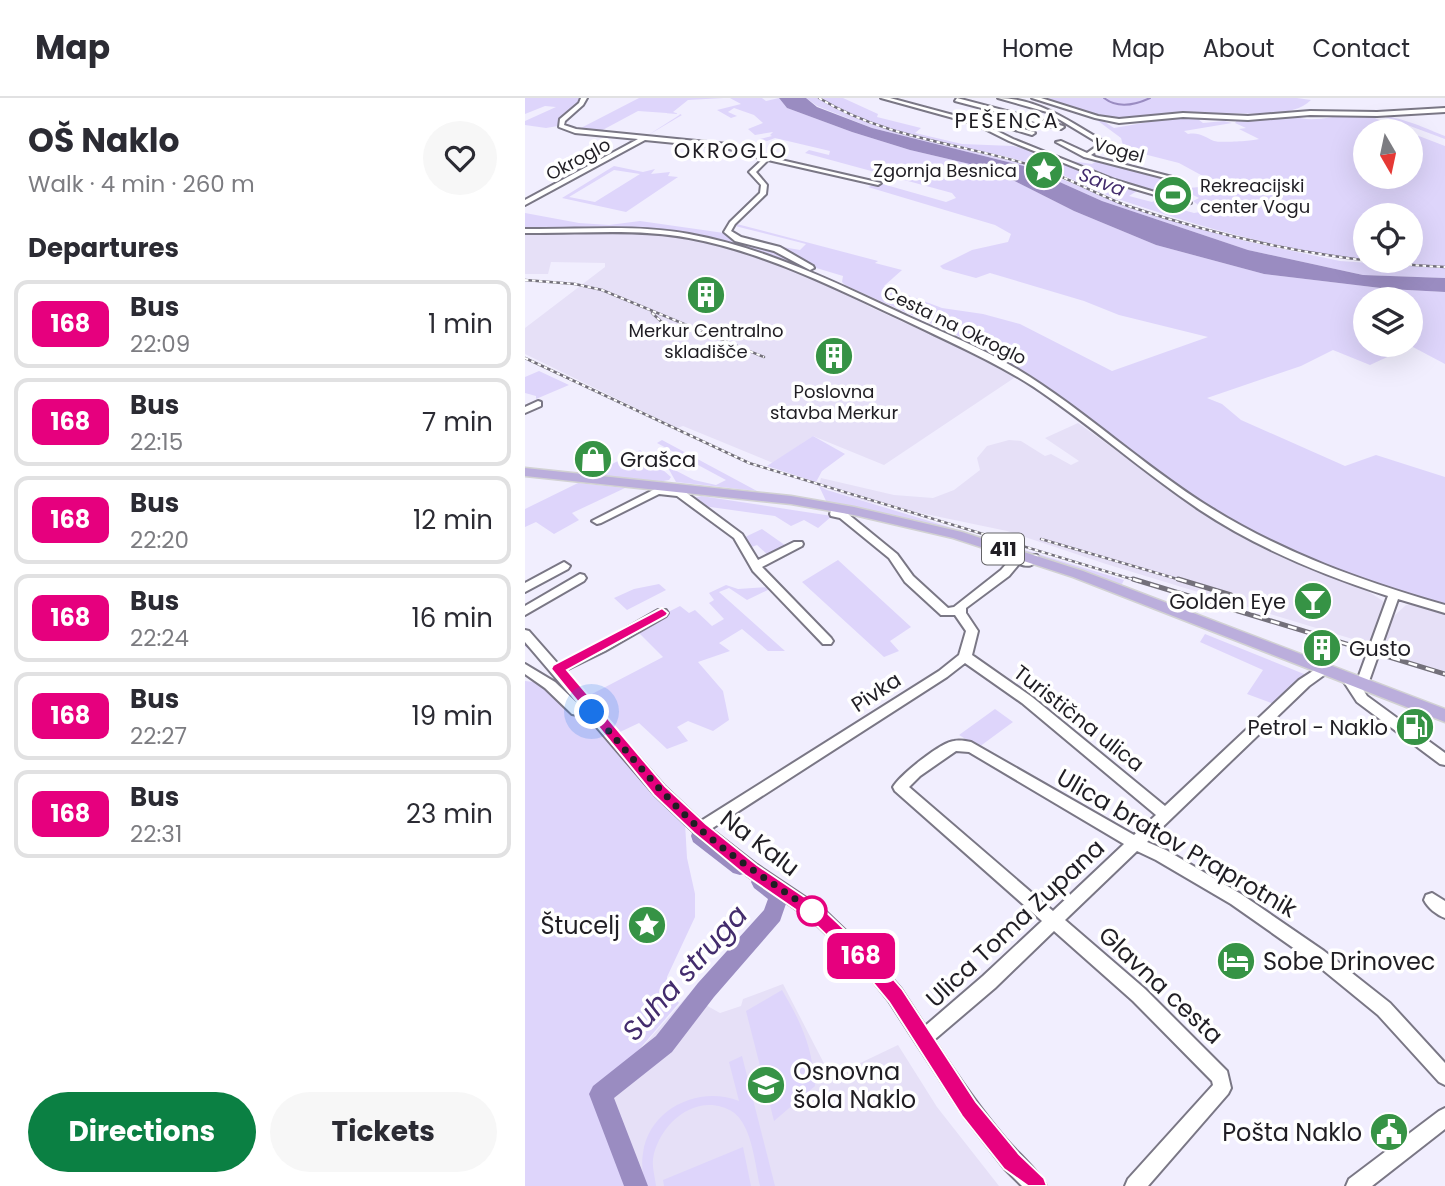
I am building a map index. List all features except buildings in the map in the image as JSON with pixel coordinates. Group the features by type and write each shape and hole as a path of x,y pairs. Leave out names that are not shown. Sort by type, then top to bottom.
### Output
{"main road":[{"name":"411","path":"525,472 680,490 761,496 839,513 924,527 1026,560 1323,670 1357,687 1445,716"}],"street":[{"name":"Okroglo","path":"584,98 581,104 562,120 561,126 575,131 727,146 767,158 878,183"},
{"name":"Vogel","path":"884,98 977,123 1011,140 1042,150 1120,184 1188,203"},
{"path":"1001,98 1030,105 1071,122 1104,145 1086,156"},
{"path":"1035,98 1085,116 1119,121 1183,115 1248,118 1310,113 1370,114 1445,110"},
{"path":"953,99 1061,127"},
{"path":"978,105 989,100"},
{"path":"977,123 1045,100"},
{"path":"1042,150 1053,148 1059,142 1058,132 1061,127 1085,116"},
{"path":"987,120 1032,133"},
{"name":"Okroglo","path":"525,203 644,138"},
{"name":"Vogel","path":"1059,142 1086,156 1173,178"},
{"path":"767,158 752,172 764,185 764,191 727,229 728,234 777,249 810,268 837,277 831,282"},
{"name":"Cesta na Okroglo","path":"525,231 615,229 688,236 751,253 831,282 1012,370 1187,496 1239,529 1270,545 1394,594 1445,609"},
{"path":"525,410 538,404"},
{"path":"597,521 657,491 680,490 738,536 756,565 827,641"},
{"path":"839,513 893,556 909,579 945,612 959,610 1005,573 1026,560"},
{"path":"756,565 798,544"},
{"path":"525,588 564,566"},
{"path":"525,611 580,578"},
{"path":"1394,594 1357,687 1445,760"},
{"path":"959,610 972,631 965,657"},
{"path":"558,669 662,613"},
{"name":"Na Kalu","path":"525,634 558,669 660,791 700,829 818,915 847,941 895,996 969,1109 1012,1162 1036,1186"},
{"name":"Turistična ulica","path":"965,657 1027,700 1165,814"},
{"name":"Pivka","path":"700,829 965,657"},
{"path":"525,668 550,685 577,711 592,712"},
{"name":"Ulica Toma Zupana","path":"923,1039 989,982 1304,682 1323,670"},
{"name":"Ulica bratov Praprotnik","path":"900,787 930,761 954,746 963,745 1236,899 1318,956 1384,1009 1445,1076"},
{"name":"Glavna cesta","path":"900,787 1139,995 1221,1077 1222,1088 1135,1186"},
{"path":"719,818 717,838 725,849"},
{"path":"1432,900 1445,911"},
{"path":"1356,1186 1445,1117"}],"shaded area":[{"path":"525,98 582,98 559,121 558,126 546,128 525,125 525,121 556,107 545,106 525,114"},
{"path":"639,98 724,98 688,100 673,112 678,114 638,111 597,133 577,130"},
{"path":"730,98 762,98 766,101 779,98 787,108 852,132 910,150 991,169 1074,211 1156,245 1264,274 1372,287 1353,287 1353,357 1387,357 1370,365 1333,350 1301,366 1207,398 1222,404 1241,420 1345,466 1376,455 1445,477 1445,604 1347,573 1252,531 1170,481 1066,400 1022,370 957,336 845,285 842,282 843,276 813,267 771,245 800,250 806,244 731,225 733,223 878,261 875,263 902,270 884,286 942,308 983,314 1020,324 1112,371 1208,337 1119,315 1084,301 990,273 976,278 943,269 940,266 972,250 1008,242 1011,234 995,225 868,187 879,183 946,202 956,198 952,193 805,153 809,150 829,155 830,151 775,138 767,141 760,139 772,136 770,135 773,132 755,135 748,129 763,123 754,115 734,108 728,112 737,116 731,118 717,110 741,104"},
{"path":"779,98 806,98 817,107 872,128 1024,166 1102,201 1248,250 1363,275 1445,278 1445,292 1423,291 1423,287 1372,287 1264,274 1156,245 1074,211 991,169 910,150 787,108"},
{"path":"806,98 817,98 845,113 898,133 1031,166 1126,206 1245,241 1353,262 1353,273 1248,250 1102,201 1024,166 872,128 817,106"},
{"path":"822,98 843,98 878,114 877,117 921,128 915,133 962,144 1013,146 1047,154 1097,175 1114,191 1125,187 1137,191 1129,196 1152,202 1160,198 1180,203 1173,207 1194,213 1206,211 1193,201 1199,198 1188,188 1200,187 1212,181 1179,163 1124,149 1121,138 1094,118 1114,128 1173,118 1211,118 1199,120 1203,123 1232,123 1184,131 1222,142 1259,139 1239,129 1246,128 1235,123 1238,119 1293,115 1305,119 1364,114 1388,116 1399,119 1383,116 1372,117 1377,119 1353,119 1353,189 1423,189 1423,138 1445,146 1445,266 1423,265 1423,203 1353,203 1353,258 1279,245 1198,225 1108,195 1040,166 872,124 846,113"},
{"path":"1041,98 1311,100 1303,106 1282,112 1121,120 1090,115"},
{"path":"680,114 682,115 645,137"},
{"path":"1423,127 1445,136 1445,139 1423,131"},
{"path":"1064,160 1092,164 1098,160 1174,179 1179,181 1181,187 1164,186 1150,191 1114,181"},
{"path":"614,166 643,172 655,169 651,174 670,172 668,176 678,177 626,212 562,198","holes":["614,170 640,174 595,202 569,197"]},
{"path":"525,213 579,223 609,225 640,221 724,233 775,250 808,269 721,240 670,230 525,229"},
{"path":"614,231 690,238 751,255 824,281 870,307 1017,376 884,465 813,436 773,463 683,426 677,428 525,354 525,328 605,267 605,263 551,262 548,274 525,274 525,234"},
{"path":"1423,267 1445,268 1445,278 1354,273 1423,273"},
{"path":"1423,291 1445,292 1445,364 1423,352"},
{"path":"539,371 569,385 536,399 536,396 525,393 525,377"},
{"path":"1078,423 1181,497 1297,562 1366,590 1383,601 1383,608 1369,644 1007,531 868,502 819,486 821,478 894,495 933,498 954,490 980,470 977,458 987,446 1009,440 1021,441 1045,456 1051,454 1071,465 1079,461 1045,438"},
{"path":"813,436 845,454 822,471 816,482 767,466"},
{"path":"662,440 757,491 676,482 667,466 694,480 716,485 726,480 657,443"},
{"path":"640,450 671,477 669,480 658,482 590,475"},
{"path":"578,483 625,488 572,513 579,520 554,534 536,522 525,527 525,509"},
{"path":"819,486 1124,580 1121,586 1003,545 827,503"},
{"path":"701,496 832,516 818,528 804,520 791,526 775,516 703,506 694,498"},
{"path":"762,529 789,548 770,557 757,545 749,548 743,538"},
{"path":"838,560 911,627 890,641 899,651 884,657 802,582"},
{"path":"659,584 666,590 627,610 614,598 634,589"},
{"path":"726,585 738,589 770,589 747,600 729,588 719,592 785,651 768,651 742,629 719,643 730,651 698,662 723,691 729,720 713,731 688,721 677,727 688,741 667,749 639,723 620,732 590,695 663,657 635,629 680,606 689,613 695,610 712,626 724,619 709,603 714,600 709,593"},
{"path":"1412,604 1445,614 1445,671 1380,653 1393,617 1406,605"},
{"path":"1205,634 1306,676 1277,705 1247,694 1263,670 1200,642"},
{"path":"525,681 534,682 596,724 655,795 685,823 687,858 695,894 695,917 667,977 667,990 679,1003 601,1094 636,1186 525,1186"},
{"path":"995,709 1013,722 979,747 959,735"},
{"name":"Osnovna šola Naklo","path":"783,984 831,1077 898,1045 937,1107 999,1186 636,1186 612,1115 601,1094 688,995 720,1013 741,1006 743,999"},
{"path":"782,990 805,1036 815,1086 774,1121 746,1011"},
{"path":"742,1056 775,1186 760,1186 751,1142 738,1117 727,1109 710,1105 687,1111 668,1126 656,1147 653,1159 656,1186 645,1186 643,1153 647,1137 655,1124 679,1104 693,1099 708,1096 739,1101 729,1062"},
{"path":"743,1147 751,1186 664,1186 663,1180"}],"waterway":[{"path":"1104,98 1115,104 1127,105 1150,98"},
{"path":"525,644 533,651"},
{"name":"Suha struga","path":"700,836 740,867"},
{"name":"Suha struga","path":"636,1186 601,1094 664,1044 706,990 773,915 778,898 772,889 761,882"}],"railway":[{"path":"819,98 844,111 896,131 1030,165 1128,206 1206,230 1324,255 1445,267"},
{"path":"525,280 575,284 602,290 764,357"},
{"path":"652,313 679,338"},
{"path":"525,358 749,463 1138,581"},
{"path":"1041,539 1184,581"},
{"path":"1133,579 1445,674"},
{"path":"1178,579 1231,595"}],"bus line":[{"name":"168","path":"662,613 558,669 660,791 700,829 751,870 818,915 871,966 895,996 969,1109 1012,1162 1036,1186"}],"place":[{"name":"Zgornja Besnica","path":"1044,170"},
{"name":"Rekreacijski center Vogu","path":"1173,195"},
{"name":"Merkur Centralno skladišče","path":"706,295"},
{"name":"Poslovna stavba Merkur","path":"834,356"},
{"name":"Grašca","path":"593,459"},
{"name":"Golden Eye","path":"1313,601"},
{"name":"Gusto","path":"1322,648"},
{"name":"Petrol - Naklo","path":"1415,727"},
{"name":"Štucelj","path":"647,925"},
{"name":"Sobe Drinovec","path":"1236,961"},
{"name":"Osnovna šola Naklo","path":"766,1085"},
{"name":"Pošta Naklo","path":"1389,1132"}],"district":[{"name":"PEŠENCA","path":"1007,120"},
{"name":"OKROGLO","path":"731,150"}],"route":[{"path":"592,712 660,791 700,829 751,870 818,915 812,911"}],"water label":[{"name":"Sava","path":"1102,182"}]}
